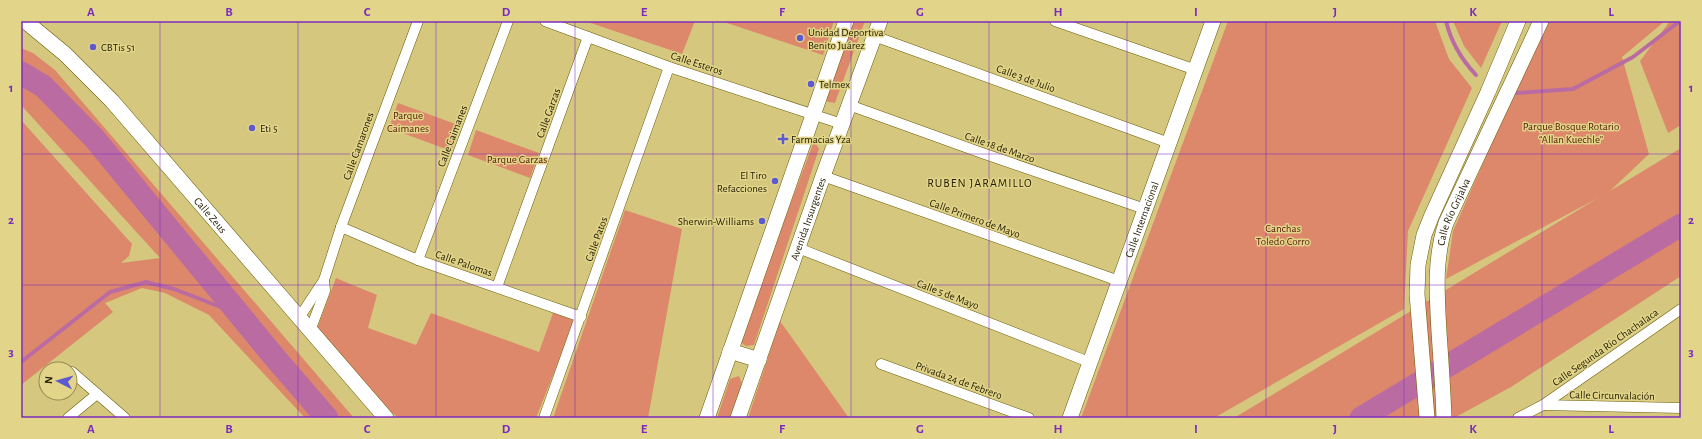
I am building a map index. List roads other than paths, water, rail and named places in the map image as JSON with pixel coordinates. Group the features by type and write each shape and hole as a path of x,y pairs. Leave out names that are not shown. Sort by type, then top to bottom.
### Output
{"main road":[{"name":"Calle Zeus","path":"25,21 65,54 112,101 386,418"},
{"path":"707,418 846,21"},
{"name":"Avenida Insurgentes","path":"738,418 848,105 880,21"},
{"name":"Calle Internacional","path":"1070,418 1213,21"},
{"name":"Calle Río Grijalva","path":"1427,418 1417,294 1418,265 1424,235 1518,21"},
{"name":"Calle Río Grijalva","path":"1444,418 1436,289 1438,253 1446,223 1541,21"},
{"path":"730,351 759,360"}],"street":[{"name":"Calle Camarones","path":"299,318 324,280 341,227 418,21"},
{"name":"Calle Caimanes","path":"418,260 508,21"},
{"name":"Calle Esteros","path":"545,21 669,67 842,124"},
{"path":"1056,21 1196,70"},
{"name":"Calle 3 de Julio","path":"874,36 1169,143"},
{"name":"Calle Garzas","path":"497,287 588,37"},
{"name":"Calle Patos","path":"544,418 669,67"},
{"name":"Calle 18 de Marzo","path":"848,105 1145,209"},
{"name":"Calle Primero de Mayo","path":"823,176 1119,281"},
{"name":"Calle Palomas","path":"341,227 418,260 581,317"},
{"name":"Calle 5 de Mayo","path":"798,248 1089,362"},
{"name":"Calle Camarones","path":"310,331 325,291 324,280"},
{"name":"Calle Segunda Río Chachalaca","path":"1518,418 1543,405 1681,309"},
{"name":"Privada 24 de Febrero","path":"881,364 1029,418"},
{"path":"78,377 125,418"},
{"path":"68,418 97,394"},
{"name":"Calle Circunvalación","path":"1543,405 1681,408"}],"waterway":[{"path":"1446,21 1457,50 1476,75"},
{"path":"1516,93 1573,89 1633,57 1680,21"},
{"path":"21,73 43,86 94,138 276,359 327,418"},
{"path":"1361,418 1681,225"},
{"path":"21,362 110,292 146,282 174,289 239,314"}],"place":[{"name":"Unidad Deportiva Benito Juárez","path":"800,38"},
{"name":"CBTis 51","path":"93,47"},
{"name":"Telmex","path":"811,84"},
{"name":"Eti 5","path":"252,128"},
{"name":"Farmacias Yza","path":"783,139"},
{"name":"El Tiro Refacciones","path":"775,181"},
{"name":"Sherwin-Williams","path":"762,221"}],"district":[{"name":"RUBEN JARAMILLO","path":"980,183"}],"park label":[{"name":"Parque Caimanes","path":"408,121"},
{"name":"Parque Bosque Rotario “Allan Kuechle”","path":"1571,132"},
{"name":"Parque Garzas","path":"517,159"},
{"name":"Canchas Toledo Corro","path":"1283,234"}]}
